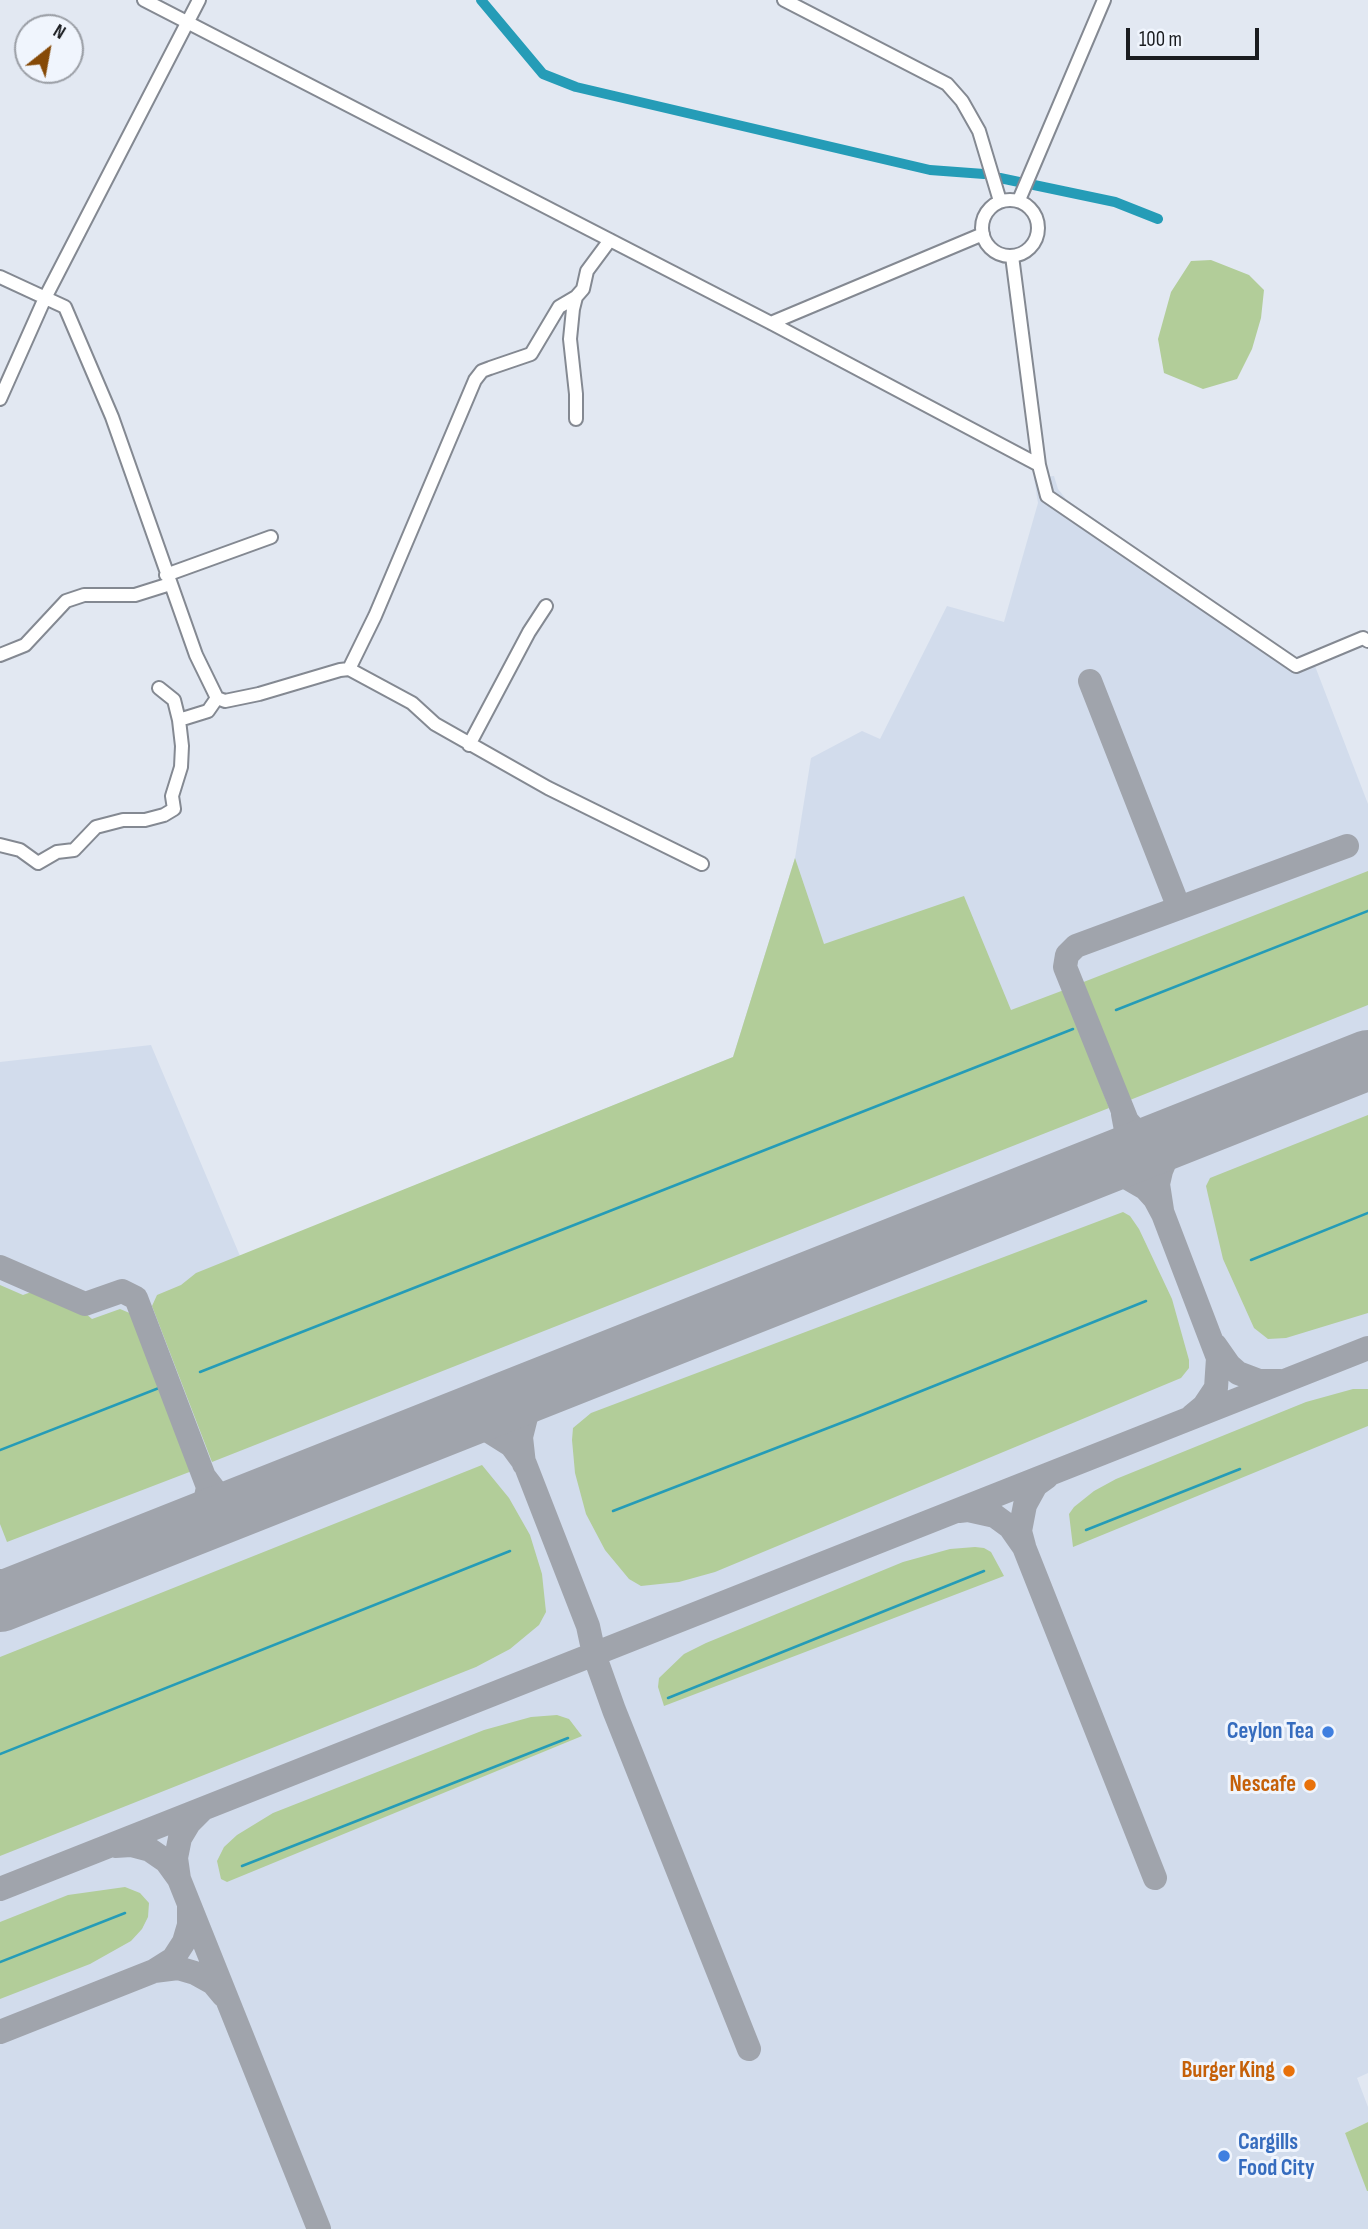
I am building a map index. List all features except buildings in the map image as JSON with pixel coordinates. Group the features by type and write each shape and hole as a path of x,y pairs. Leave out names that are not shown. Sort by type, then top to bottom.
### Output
{"street":[{"path":"144,0 771,323 1039,465"},
{"path":"0,399 45,298 200,0"},
{"path":"784,0 947,84 962,101 979,131 1000,201"},
{"path":"1019,200 1104,0"},
{"path":"1019,200 1035,212 1039,232 1030,249 1004,256 990,248 983,234 984,218 987,211 1000,201 1019,200"},
{"path":"771,323 983,234"},
{"path":"349,669 375,617 475,380 482,371 531,354 559,307 576,297 583,289 587,271 611,240"},
{"path":"1012,256 1039,465 1047,496 1296,667 1363,638 1368,641"},
{"path":"0,277 65,307 112,417 196,655 217,698 225,701 259,694 349,669 412,703 435,724 469,745 548,788 702,864"},
{"path":"576,297 570,339 576,419"},
{"path":"0,655 25,645 66,601 84,595 135,595 271,537"},
{"path":"469,745 529,632 546,606"},
{"path":"0,845 20,850 38,863 57,852 74,850 96,827 123,820 145,820 174,809 172,796 181,757 180,720 174,700 159,688"},
{"path":"180,720 208,711 217,698"}],"shaded area":[{"path":"1054,476 1058,489 1066,499 1294,658 1310,653 1368,804 1368,2073 1357,2078 1368,2107 1368,2122 1345,2133 1368,2191 1368,2229 0,2229 0,1062 151,1045 240,1256 733,1057 795,858 811,758 862,731 880,739 947,606 1004,622 1038,503 1034,478"}],"green space":[{"path":"1211,260 1249,275 1264,290 1261,318 1252,349 1237,379 1203,389 1164,373 1158,339 1171,292 1191,261"},
{"path":"795,858 824,944 964,896 1011,1010 1064,990 1109,1108 212,1462 152,1306 157,1295 181,1285 196,1273 733,1057"},
{"path":"1368,871 1368,1005 1130,1100 1081,983"},
{"path":"1368,1115 1368,1313 1286,1338 1268,1339 1254,1328 1223,1259 1206,1186 1210,1178"},
{"path":"1123,1212 1130,1216 1139,1229 1172,1299 1189,1360 1189,1368 1181,1378 715,1572 679,1582 641,1586 629,1579 605,1550 586,1514 575,1473 573,1428 591,1413"},
{"path":"0,1285 23,1295 34,1291 85,1313 92,1319 120,1309 132,1314 192,1471 7,1542 0,1524"},
{"path":"1353,1389 1368,1389 1368,1426 1073,1547 1069,1514 1094,1491 1116,1479 1306,1402"},
{"path":"482,1465 509,1498 530,1535 542,1574 546,1612 539,1625 510,1649 476,1667 0,1856 0,1657"},
{"path":"975,1547 991,1552 1004,1576 664,1706 658,1687 659,1678 684,1654 903,1562 950,1549"},
{"path":"557,1715 569,1719 582,1736 227,1882 221,1879 217,1861 224,1847 237,1835 273,1813 484,1730 531,1717"},
{"path":"125,1887 140,1893 149,1903 148,1917 131,1941 90,1964 0,1999 0,1922 68,1895"},
{"path":"1368,2122 1368,2191 1367,2191 1345,2133"}],"waterway":[{"path":"481,0 543,74 576,87 930,170 984,174"},
{"path":"1000,178 1019,182"},
{"path":"1034,185 1115,202 1158,219"},
{"path":"1116,1010 1368,911"},
{"path":"200,1372 1073,1029"},
{"path":"1251,1260 1368,1213"},
{"path":"613,1511 1146,1301"},
{"path":"0,1450 164,1386"},
{"path":"1086,1530 1240,1469"},
{"path":"0,1754 510,1551"},
{"path":"668,1698 984,1571"},
{"path":"242,1866 568,1738"},
{"path":"0,1962 125,1913"}],"taxiway":[{"path":"1090,681 1179,908"},
{"path":"1174,1137 1148,1138 1137,1132 1127,1121 1065,967 1067,955 1076,946 1347,846"},
{"path":"1106,1163 1115,1156 1123,1142 1126,1130 1123,1114"},
{"path":"1162,1210 1158,1184 1166,1159 1178,1143 1196,1129"},
{"path":"1083,1174 1108,1172 1126,1177 1145,1188 1163,1214 1218,1358 1216,1388 1204,1406 1192,1416"},
{"path":"0,1267 85,1304 122,1291 136,1298 208,1487 203,1512 185,1528"},
{"path":"1215,1345 1238,1373 1259,1381 1280,1381"},
{"path":"0,1889 1368,1348"},
{"path":"524,1464 521,1437 527,1413 542,1391 566,1377"},
{"path":"440,1427 463,1424 484,1428 511,1445 525,1464 588,1626 594,1654 614,1710 749,2049"},
{"path":"1024,1546 1020,1531 1025,1505 1036,1485 1047,1477"},
{"path":"206,1479 216,1492 228,1499 240,1502 256,1500"},
{"path":"959,1511 968,1510 995,1516 1010,1527 1024,1547 1155,1878"},
{"path":"0,1581 21,1589 39,1586"},
{"path":"179,1879 176,1858 180,1838 189,1823 201,1811"},
{"path":"115,1846 131,1845 150,1850 166,1861 179,1879 319,2229"},
{"path":"189,1907 189,1925 184,1942 173,1959 154,1971 178,1968 195,1973 213,1983 223,1995"},
{"path":"0,2032 154,1971"}],"runway":[{"path":"0,1602 1368,1060"}],"place":[{"name":"Ceylon Tea","path":"1328,1732"},
{"name":"Nescafe","path":"1310,1785"},
{"name":"Burger King","path":"1289,2071"},
{"name":"Cargills Food City","path":"1224,2156"}]}
